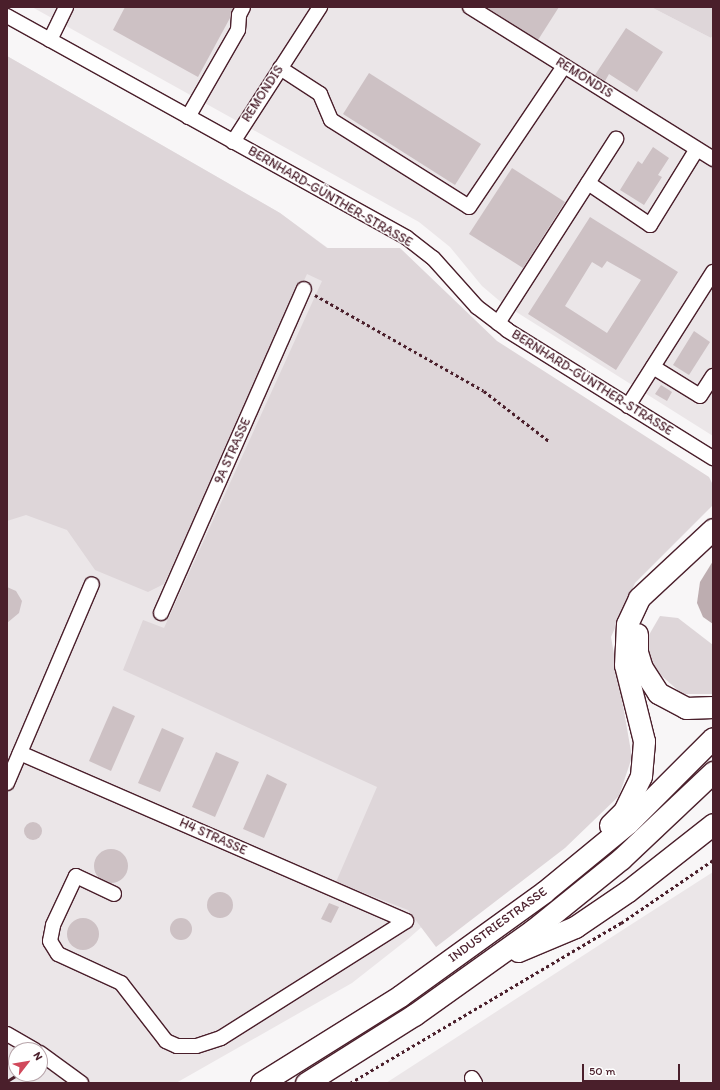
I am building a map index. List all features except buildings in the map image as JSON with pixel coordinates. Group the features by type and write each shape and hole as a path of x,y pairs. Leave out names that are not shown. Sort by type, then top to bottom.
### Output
{"highway":[{"path":"544,892 624,811 641,776 644,741 625,665 627,624 639,598 672,569 713,528"},
{"path":"672,569 650,603 637,631 637,652 642,668 658,693 686,708 713,707"},
{"name":"INDUSTRIESTRASSE","path":"261,1083 400,996 544,892 628,823 713,738"},
{"name":"INDUSTRIESTRASSE","path":"306,1083 414,1015 488,964 594,882 713,772"},
{"path":"488,964 575,927 628,891 713,824"}],"street":[{"path":"50,40 66,7"},
{"path":"188,117 238,30 239,15 243,7"},
{"name":"REMONDIS","path":"233,142 320,7"},
{"name":"REMONDIS","path":"470,7 713,159"},
{"name":"BERNHARD-GÜNTHER-STRASSE","path":"7,16 407,238 433,258 477,307 498,323 713,458"},
{"path":"280,68 320,94 331,120 469,207 564,66"},
{"path":"498,323 616,139"},
{"path":"588,183 650,225 697,149"},
{"path":"628,406 713,272"},
{"name":"9A STRASSE","path":"161,612 304,289"},
{"path":"653,367 700,396 713,376"},
{"path":"7,783 92,584"},
{"name":"H4 STRASSE","path":"20,753 406,921 221,1038 196,1046 177,1046 166,1042 121,983 58,954 50,941 52,925 76,876 114,894"},
{"path":"7,1034 21,1042"},
{"path":"48,1059 82,1083"}],"path":[{"path":"304,289 484,391 549,441"},
{"path":"350,1083 621,923 713,860"}],"shaded area":[{"path":"32,7 651,7 711,38 713,35 713,436 502,303 482,286 450,247 419,222"},
{"path":"651,7 713,7 713,35 711,38"},
{"path":"7,56 280,213 538,402 583,784 408,939 352,983 176,1083 7,1083"},
{"path":"7,56 280,213 327,248 400,248 497,341 709,477 713,485 713,505 635,583 611,637 632,757 619,796 565,848 436,947 408,910 336,882 377,787 123,670 143,620 164,628 322,281 307,274 164,584 148,592 95,570 67,530 26,515 7,521"},
{"path":"713,561 713,624 703,617 697,603 700,582"},
{"path":"660,616 678,618 713,645 713,694 682,694 654,669 646,640"},
{"path":"713,872 713,1083 386,1083 635,922"}]}
